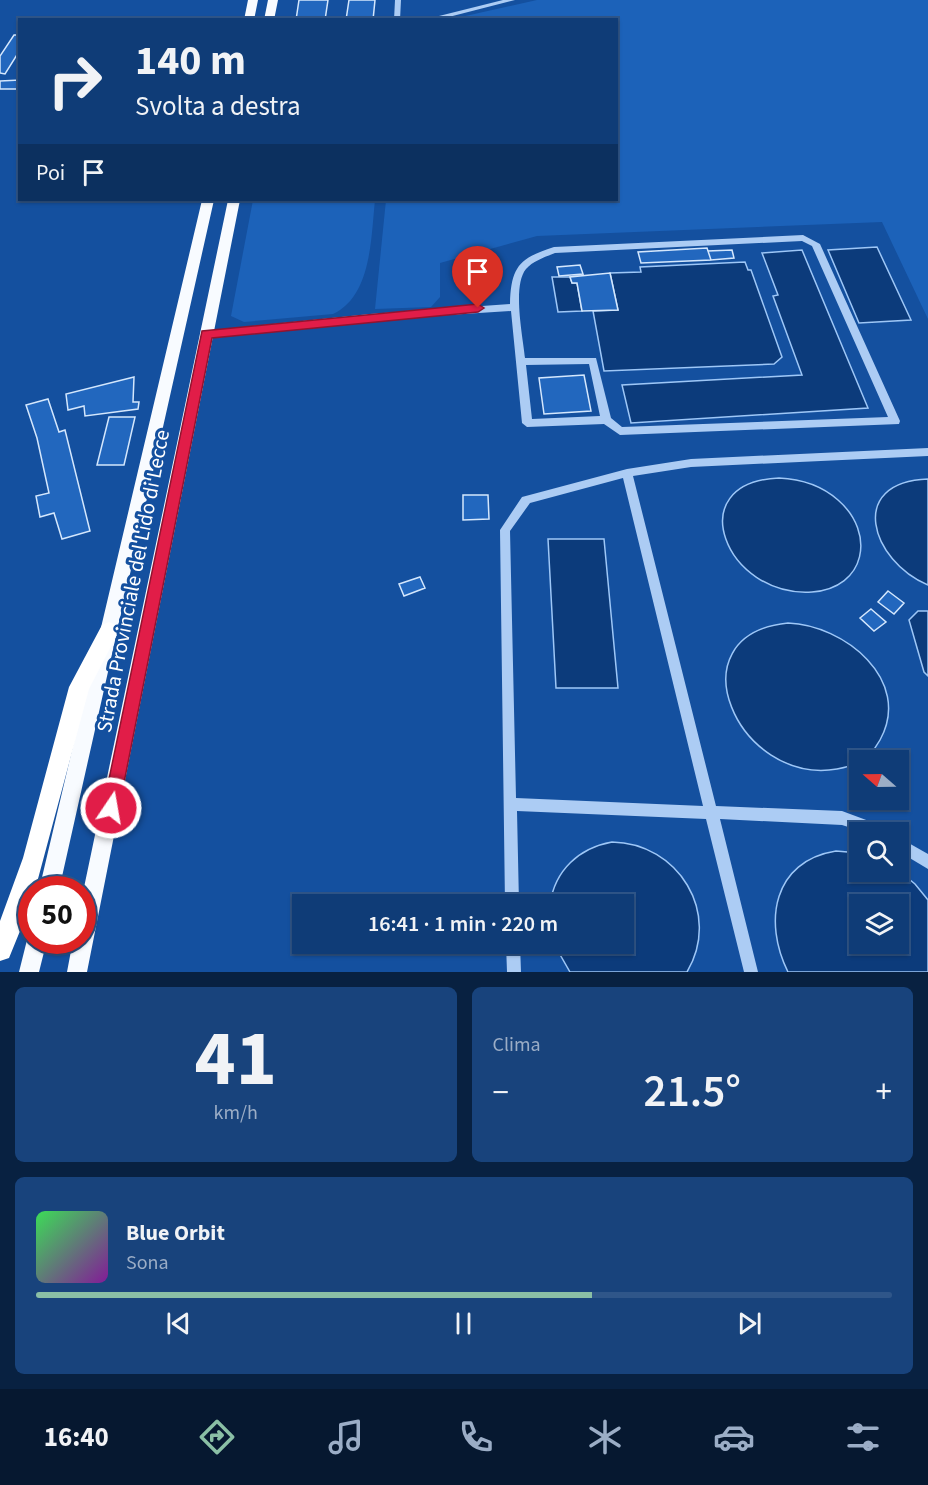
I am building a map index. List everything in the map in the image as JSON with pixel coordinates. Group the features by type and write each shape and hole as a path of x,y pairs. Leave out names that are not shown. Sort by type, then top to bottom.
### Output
{"highway":[{"path":"0,949 19,904 34,858 79,687 108,631"}],"main road":[{"path":"249,18 253,0"},
{"path":"269,18 273,0"},
{"name":"Strada Provinciale del Lido di Lecce","path":"52,876 208,201"},
{"name":"Strada Provinciale del Lido di Lecce","path":"77,972 234,201"},
{"path":"29,972 34,954"}],"street":[{"path":"397,18 398,0"},
{"path":"435,18 512,0"},
{"path":"521,362 593,360 606,420 620,431 895,421 816,244 803,238 554,250 529,260 515,278 515,307 527,423 606,420"},
{"path":"207,334 459,309 515,307"},
{"path":"512,894 505,530 526,500 627,473 691,463 928,452"},
{"path":"627,473 751,972"},
{"path":"510,804 710,811 842,818 853,822"},
{"path":"909,850 928,862"},
{"path":"513,954 514,972"}],"shaded area":[{"path":"537,0 928,0 928,319 882,222 537,236 440,263 440,297 431,307 375,309 386,201 618,201 618,18 456,18"},
{"path":"253,201 375,201 367,264 355,294 346,305 333,314 244,322 231,316"},
{"path":"877,247 911,320 859,323 828,250"},
{"path":"802,250 868,408 631,423 622,385 802,375 773,296 778,295 762,253"},
{"path":"745,262 748,270 751,270 782,357 774,364 604,371 593,311 618,310 610,273 641,272 640,267"},
{"path":"552,277 570,277 572,283 577,283 582,311 558,312"},
{"path":"779,478 803,481 825,490 850,513 858,528 861,543 860,557 854,570 844,581 830,588 812,592 782,589 756,577 737,560 726,539 723,517 730,498 748,484"},
{"path":"928,479 928,585 908,574 892,559 881,542 876,524 877,508 885,493 902,483"},
{"path":"548,539 604,539 618,688 556,688"},
{"path":"918,611 928,611 928,676 924,672 909,620"},
{"path":"788,623 809,626 831,634 850,645 867,660 880,677 887,697 888,718 880,740 872,750 849,750 849,766 837,769 802,768 771,755 747,733 732,707 726,679 732,653 752,633"},
{"path":"612,842 636,845 656,854 674,868 687,885 696,905 699,927 697,950 687,972 570,972 560,954 634,954 634,894 552,894 557,881 570,862 589,849"},
{"path":"836,851 849,852 849,882 909,882 909,879 928,900 928,972 788,972 780,953 776,933 776,914 779,896 787,880 798,867 815,857"}],"building":[{"path":"299,0 328,0 325,18 296,18"},
{"path":"349,0 375,0 373,18 346,18"},
{"path":"14,35 18,35 18,53 5,74 0,73 0,56"},
{"path":"18,80 18,89 0,89 0,81"},
{"path":"707,248 711,260 641,263 638,252"},
{"path":"732,250 734,258 711,260 708,251"},
{"path":"580,265 583,274 559,276 557,267"},
{"path":"456,271 473,271 474,281 457,282"},
{"path":"610,273 618,310 582,311 577,283 572,283 570,277"},
{"path":"584,375 591,411 544,414 539,378"},
{"path":"134,377 133,402 139,402 138,409 85,416 84,406 68,410 66,394"},
{"path":"48,399 59,432 65,430 90,531 62,539 54,513 40,517 36,496 49,493 37,438 26,405"},
{"path":"109,417 135,417 124,465 97,465"},
{"path":"463,495 488,495 489,519 463,520"},
{"path":"420,577 425,588 404,596 399,584"},
{"path":"888,591 904,603 894,614 878,602"},
{"path":"871,609 886,622 874,631 860,618"}],"route":[{"path":"111,808 207,334 478,308"}]}
